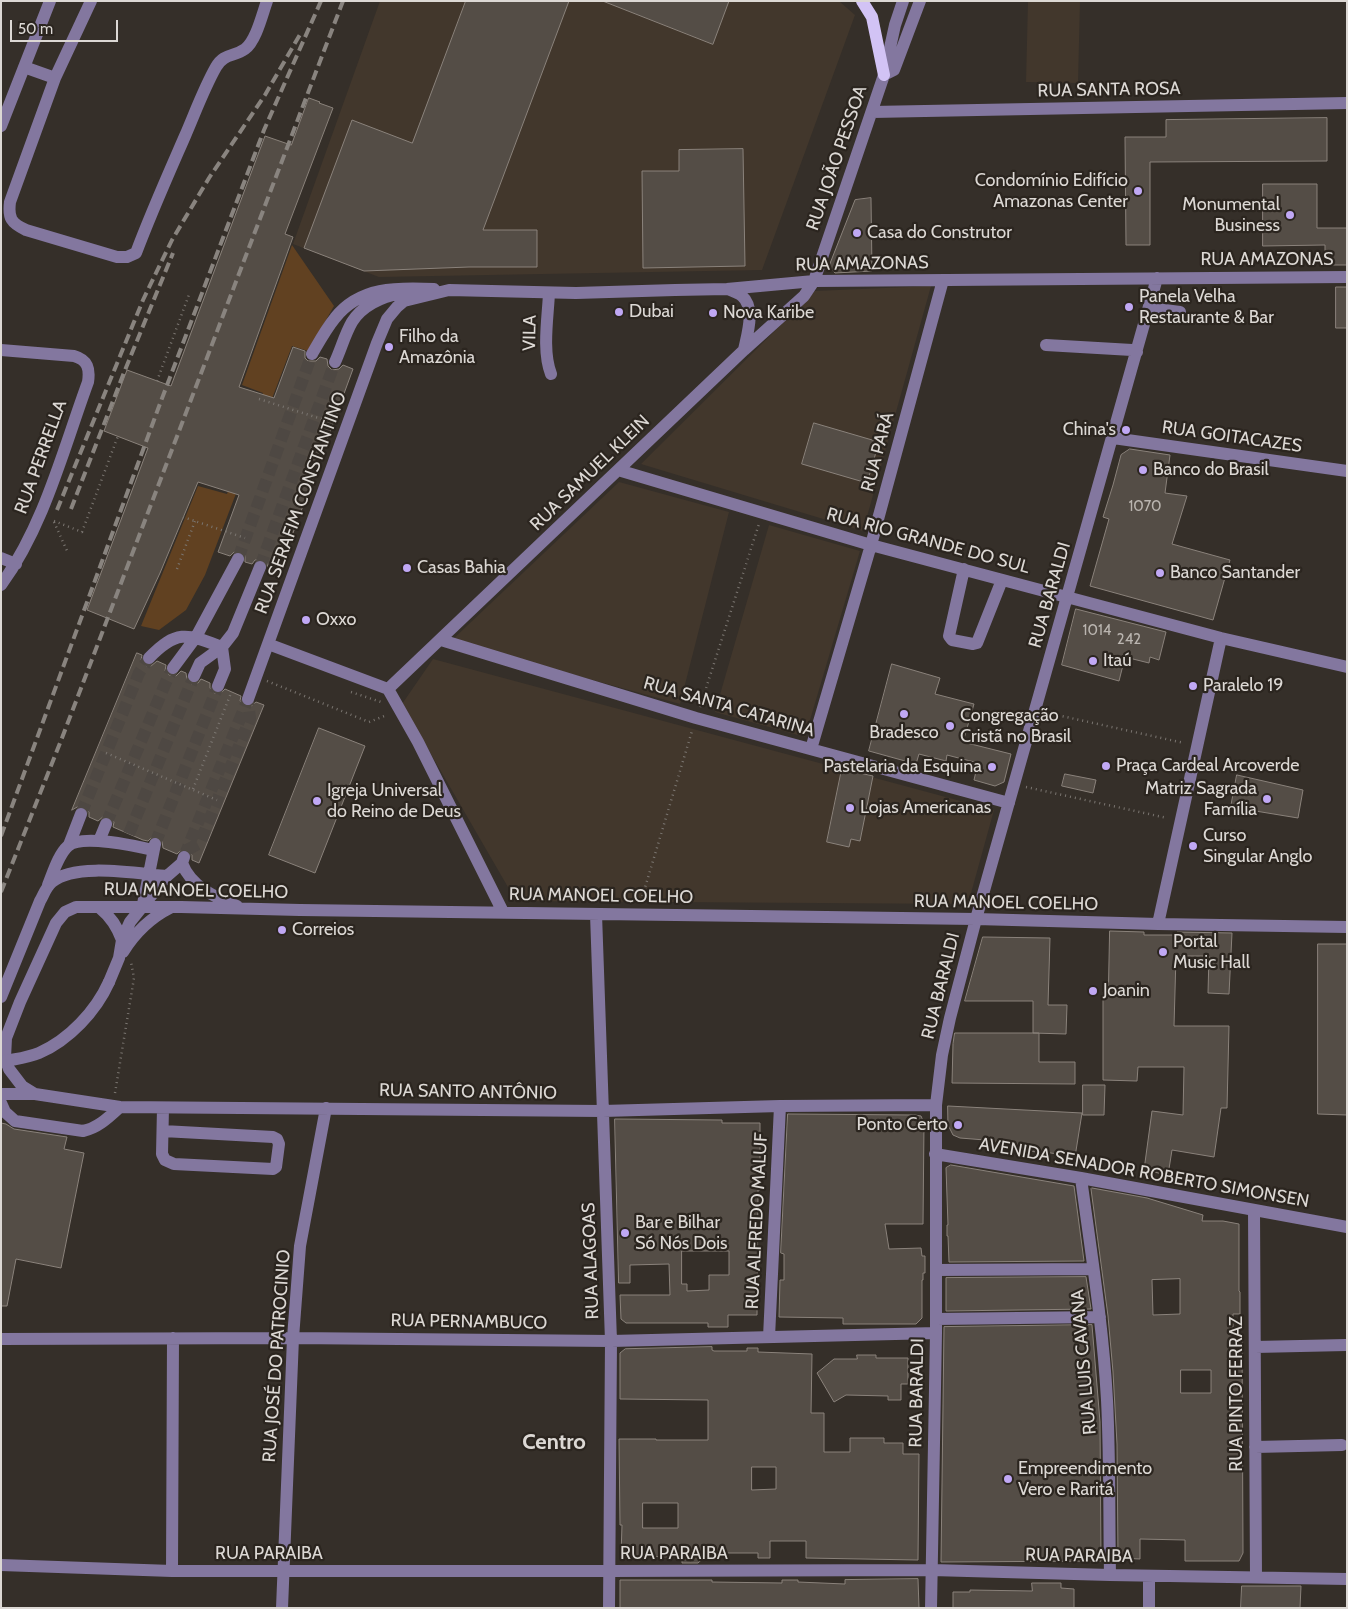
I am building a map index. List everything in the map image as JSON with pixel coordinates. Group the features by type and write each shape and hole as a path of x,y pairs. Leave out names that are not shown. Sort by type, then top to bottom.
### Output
{"main road":[{"path":"862,1 872,17 884,75"}],"street":[{"path":"1,126 50,1"},
{"path":"91,1 55,78 10,202 9,212 12,221 17,226 26,230 117,257 127,257 136,253 194,115 217,66 224,57 239,53 252,42 267,1"},
{"name":"RUA JOÃO PESSOA","path":"814,281 884,75 895,25 903,1"},
{"path":"902,51 904,19 909,1"},
{"name":"RUA JOÃO PESSOA","path":"884,75 894,70 920,1"},
{"path":"24,67 55,78"},
{"name":"RUA SANTA ROSA","path":"872,112 1347,103"},
{"name":"RUA AMAZONAS","path":"387,320 404,301 449,290 549,293 727,289 814,281 1347,277"},
{"name":"RUA BARALDI","path":"931,1608 936,1333 935,1154 936,1105 942,1055 976,919 1157,278"},
{"name":"RUA PARÁ","path":"811,748 943,280"},
{"name":"RUA SAMUEL KLEIN","path":"388,689 744,350 804,296 814,281"},
{"path":"312,354 336,317 362,295 380,295 412,288 449,290"},
{"path":"727,289 742,296 747,304 749,325 744,350"},
{"name":"VILA","path":"549,293 547,352 548,366 551,374"},
{"path":"380,295 386,307 387,320"},
{"path":"335,362 352,322 380,295"},
{"path":"1149,308 1180,312"},
{"name":"RUA SERAFIM CONSTANTINO","path":"248,699 387,320"},
{"path":"1046,345 1132,350 1137,352"},
{"name":"RUA PERRELLA","path":"1,350 74,356 87,364 89,369 88,382 39,516 16,564 1,585"},
{"name":"RUA GOITACAZES","path":"1113,438 1347,471"},
{"name":"RUA RIO GRANDE DO SUL","path":"618,470 964,570 1222,638 1347,667"},
{"path":"1,558 16,564"},
{"path":"173,668 196,637 238,559"},
{"path":"194,676 200,663 222,647 233,633 260,567"},
{"path":"964,570 949,636 952,640 977,643 1002,580"},
{"path":"149,658 165,643 179,636 196,637 222,647"},
{"path":"196,637 200,663"},
{"path":"1158,924 1222,638"},
{"name":"RUA SANTA CATARINA","path":"441,640 696,718 1009,803"},
{"path":"268,644 388,689 418,742 503,912"},
{"path":"218,686 225,669 222,647"},
{"path":"1,997 47,887 61,856 69,845 81,814"},
{"path":"99,841 106,824"},
{"path":"69,845 80,842 126,839 154,847 142,907"},
{"path":"1,1062 40,1052 63,1038 95,1005 109,982 125,942 130,922 183,860 188,875 200,887 219,899 244,909"},
{"path":"47,887 57,878 73,872 90,870 168,876"},
{"name":"RUA MANOEL COELHO","path":"35,1094 22,1086 8,1069 4,1048 8,1030 56,922 70,909 76,907 976,919 1347,927"},
{"path":"125,942 160,913 172,907"},
{"path":"100,908 116,924 125,942"},
{"name":"RUA ALAGOAS","path":"596,914 611,1341 609,1608"},
{"name":"RUA SANTO ANTÔNIO","path":"1,1094 35,1094 117,1107 163,1108 603,1111 780,1106 936,1105"},
{"path":"1,1103 5,1112 15,1121 83,1131 100,1124 117,1107"},
{"name":"RUA ALFREDO MALUF","path":"769,1337 780,1106"},
{"path":"163,1108 162,1154 165,1160 174,1164 273,1169 276,1167 279,1144 277,1139 273,1137 163,1131"},
{"name":"RUA JOSÉ DO PATROCINIO","path":"282,1608 292,1338 300,1246 326,1108"},
{"name":"AVENIDA SENADOR ROBERTO SIMONSEN","path":"935,1154 1081,1178 1347,1228"},
{"name":"RUA LUIS CAVANA","path":"1081,1178 1100,1317 1107,1401 1110,1575"},
{"name":"RUA PINTO FERRAZ","path":"1254,1211 1256,1577"},
{"path":"936,1270 1093,1269"},
{"path":"936,1320 1100,1317"},
{"name":"RUA PERNAMBUCO","path":"1,1339 292,1338 611,1341 936,1333"},
{"path":"172,1571 173,1338"},
{"path":"1255,1347 1346,1345"},
{"path":"1255,1447 1342,1445"},
{"name":"RUA PARAIBA","path":"1,1565 172,1571 610,1572 932,1570 1347,1579"},
{"path":"1149,1576 1149,1608"}],"path":[{"path":"157,381 190,292"},
{"path":"259,399 331,423"},
{"path":"39,516 82,532 118,436"},
{"path":"638,914 696,718 762,513"},
{"path":"183,517 245,538"},
{"path":"54,521 68,553"},
{"path":"177,569 195,521"},
{"path":"256,676 370,722 400,709"},
{"path":"351,692 400,709"},
{"path":"193,790 231,694"},
{"path":"1035,710 1198,746"},
{"path":"106,753 218,800"},
{"path":"1014,784 1181,822"},
{"path":"117,1107 134,978 125,942"}],"shaded area":[{"path":"380,1 839,1 855,15 762,270 379,277 293,244"},
{"path":"1028,1 1080,1 1078,83 1026,82"},
{"path":"292,245 334,306 308,351 292,346 205,575 186,610 159,630 141,626 198,486 227,494 263,393 242,385"},
{"path":"931,286 863,531 641,464 815,291"},
{"path":"619,482 729,512 680,704 451,641"},
{"path":"769,525 860,551 805,737 715,712"},
{"path":"433,659 994,810 968,904 516,901 402,704"}],"building":[{"path":"466,1 569,1 483,230 537,230 537,267 469,267 364,271 304,248 352,120 412,143"},
{"path":"603,1 729,1 713,44"},
{"path":"309,98 333,108 285,234 293,237 239,387 274,398 293,347 305,351 305,358 308,361 316,361 320,357 327,359 328,366 332,370 339,369 343,365 353,369 278,574 268,570 267,562 263,559 255,560 252,564 245,562 245,555 241,552 234,552 230,556 218,552 239,495 198,482 134,629 87,610 148,448 104,431 127,370 171,386 265,136 291,145"},
{"path":"1327,118 1327,161 1150,162 1150,245 1126,245 1125,137 1166,137 1166,120"},
{"path":"743,149 745,266 643,268 642,171 679,171 679,150"},
{"name":"Monumental Business","path":"1263,184 1317,184 1317,228 1347,228 1347,265 1325,265 1325,245 1263,246"},
{"name":"Casa do Construtor","path":"871,198 872,271 835,273 829,266 855,200"},
{"path":"1336,287 1347,287 1347,328 1336,328"},
{"path":"814,423 879,442 867,483 802,464"},
{"name":"Banco Santander","path":"1130,449 1170,455 1165,493 1187,496 1172,544 1230,560 1213,620 1090,586 1109,519 1103,517 1121,455"},
{"path":"1076,609 1166,632 1159,660 1150,657 1149,663 1125,657 1119,681 1062,665"},
{"path":"137,653 142,655 141,660 146,666 151,666 157,661 166,665 165,671 169,675 176,676 181,671 186,673 187,680 191,684 198,683 201,679 210,683 210,688 214,693 220,694 225,689 241,696 240,701 245,706 250,707 256,702 264,705 199,863 192,860 192,855 187,850 182,849 177,854 163,848 162,841 157,836 152,837 148,841 143,840 113,827 114,822 110,817 104,816 98,821 89,817 89,812 84,807 79,806 72,810"},
{"path":"892,664 940,678 935,694 974,704 963,742 1011,754 1004,782 995,786 974,780 978,763 947,755 946,761 919,754 916,764 869,751"},
{"name":"Igreja Universal do Reino de Deus","path":"319,728 365,746 315,873 269,855"},
{"name":"Lojas Americanas","path":"842,769 873,776 860,841 851,839 849,847 827,842"},
{"path":"1065,774 1096,780 1093,793 1062,786"},
{"name":"Matriz Sagrada Família","path":"1237,775 1303,790 1298,818 1231,807"},
{"path":"1110,931 1144,932 1144,935 1177,935 1177,932 1232,933 1229,994 1208,993 1209,956 1176,956 1174,1026 1229,1026 1227,1108 1221,1108 1214,1157 1172,1150 1168,1175 1144,1170 1152,1111 1183,1115 1184,1067 1138,1067 1137,1081 1103,1080 1103,992 1108,992"},
{"path":"983,937 1050,938 1048,1005 1067,1005 1066,1034 1033,1033 1033,1001 965,1001"},
{"path":"1318,944 1347,944 1347,1115 1318,1114"},
{"path":"955,1033 1039,1033 1039,1062 1075,1062 1075,1084 952,1083"},
{"path":"1083,1085 1105,1085 1104,1115 1083,1115"},
{"path":"948,1106 1082,1113 1075,1157 1013,1150 986,1144 985,1140 960,1138 953,1135 949,1127"},
{"path":"788,1114 921,1116 924,1123 923,1224 885,1224 889,1249 921,1248 922,1256 925,1256 925,1273 923,1273 922,1280 922,1318 916,1324 843,1324 843,1318 779,1317 780,1280 784,1280 784,1254 781,1253"},
{"path":"615,1119 722,1120 722,1123 760,1123 757,1315 728,1315 728,1327 708,1327 708,1323 626,1323 621,1319 620,1295 670,1295 669,1264 630,1265 630,1283 619,1283","holes":["682,1251 729,1251 729,1275 709,1275 709,1290 687,1291 687,1284 682,1284"]},
{"path":"1,1123 14,1129 67,1137 64,1149 84,1153 61,1268 16,1259 7,1306 1,1306"},
{"path":"951,1165 1074,1186 1084,1261 949,1262 946,1168"},
{"path":"1091,1189 1147,1198 1203,1215 1202,1221 1223,1221 1239,1224 1240,1314 1233,1314 1233,1340 1242,1340 1243,1553 1239,1561 1185,1561 1185,1540 1140,1539 1140,1559 1118,1558 1117,1444 1113,1372 1108,1316","holes":["1180,1279 1180,1314 1153,1315 1152,1280","1181,1370 1211,1370 1211,1393 1181,1393"]},
{"path":"1086,1277 1091,1309 946,1311 946,1278"},
{"name":"Empreendimento Vero e Raritá","path":"1092,1325 1100,1422 1101,1561 941,1562 944,1327"},
{"path":"712,1347 714,1351 747,1351 747,1348 758,1348 758,1352 812,1354 811,1413 824,1413 824,1452 850,1452 850,1438 884,1438 884,1443 903,1443 903,1454 919,1454 918,1560 806,1558 806,1541 770,1541 770,1558 758,1558 758,1553 709,1553 698,1563 682,1563 682,1557 621,1556 622,1525 620,1525 619,1439 708,1440 708,1400 620,1399 620,1353 625,1349","holes":["752,1467 776,1467 776,1489 752,1490","643,1503 678,1503 678,1528 643,1528"]},
{"path":"857,1355 876,1355 876,1358 908,1358 908,1384 901,1384 901,1400 888,1400 888,1396 846,1395 834,1402 817,1373 834,1359 857,1359"},
{"path":"918,1579 919,1608 620,1608 620,1580 712,1580 712,1582 782,1583 782,1580 798,1580 798,1582 845,1584 845,1580"},
{"path":"1032,1583 1061,1583 1061,1588 1074,1589 1074,1608 953,1608 953,1592 970,1592 970,1590 1032,1591"},
{"path":"1242,1586 1301,1586 1300,1608 1241,1608"}],"tunnel":[{"path":"238,559 312,354"},
{"path":"260,567 335,362"},
{"path":"81,814 139,673 149,658"},
{"path":"106,824 173,668"},
{"path":"129,834 194,676"},
{"path":"155,844 218,686"},
{"path":"184,857 248,699"},
{"path":"187,850 200,843 250,719 248,701"}],"railway":[{"path":"1,836 161,401 264,130 321,1"},
{"path":"1,892 62,738 343,1"},
{"path":"57,510 143,300 172,240 209,178 265,95 302,31"},
{"path":"71,509 173,253"}],"place":[{"name":"Condomínio Edifício Amazonas Center","path":"1138,191"},
{"name":"Monumental Business","path":"1290,215"},
{"name":"Casa do Construtor","path":"857,233"},
{"name":"Panela Velha Restaurante & Bar","path":"1129,307"},
{"name":"Dubai","path":"619,312"},
{"name":"Nova Karibe","path":"713,313"},
{"name":"Filho da Amazônia","path":"389,347"},
{"name":"China's","path":"1126,430"},
{"name":"Banco do Brasil","path":"1143,470"},
{"name":"Casas Bahia","path":"407,568"},
{"name":"Banco Santander","path":"1160,573"},
{"name":"Oxxo","path":"306,620"},
{"name":"Itaú","path":"1093,661"},
{"name":"Paralelo 19","path":"1193,686"},
{"name":"Bradesco","path":"904,714"},
{"name":"Congregação Cristã no Brasil","path":"950,726"},
{"name":"Praça Cardeal Arcoverde","path":"1106,766"},
{"name":"Pastelaria da Esquina","path":"992,767"},
{"name":"Matriz Sagrada Família","path":"1267,799"},
{"name":"Igreja Universal do Reino de Deus","path":"317,801"},
{"name":"Lojas Americanas","path":"850,808"},
{"name":"Curso Singular Anglo","path":"1193,846"},
{"name":"Correios","path":"282,930"},
{"name":"Portal Music Hall","path":"1163,952"},
{"name":"Joanin","path":"1093,991"},
{"name":"Ponto Certo","path":"958,1125"},
{"name":"Bar e Bilhar Só Nós Dois","path":"625,1233"},
{"name":"Empreendimento Vero e Raritá","path":"1008,1479"}],"district":[{"name":"Centro","path":"554,1443"}]}
